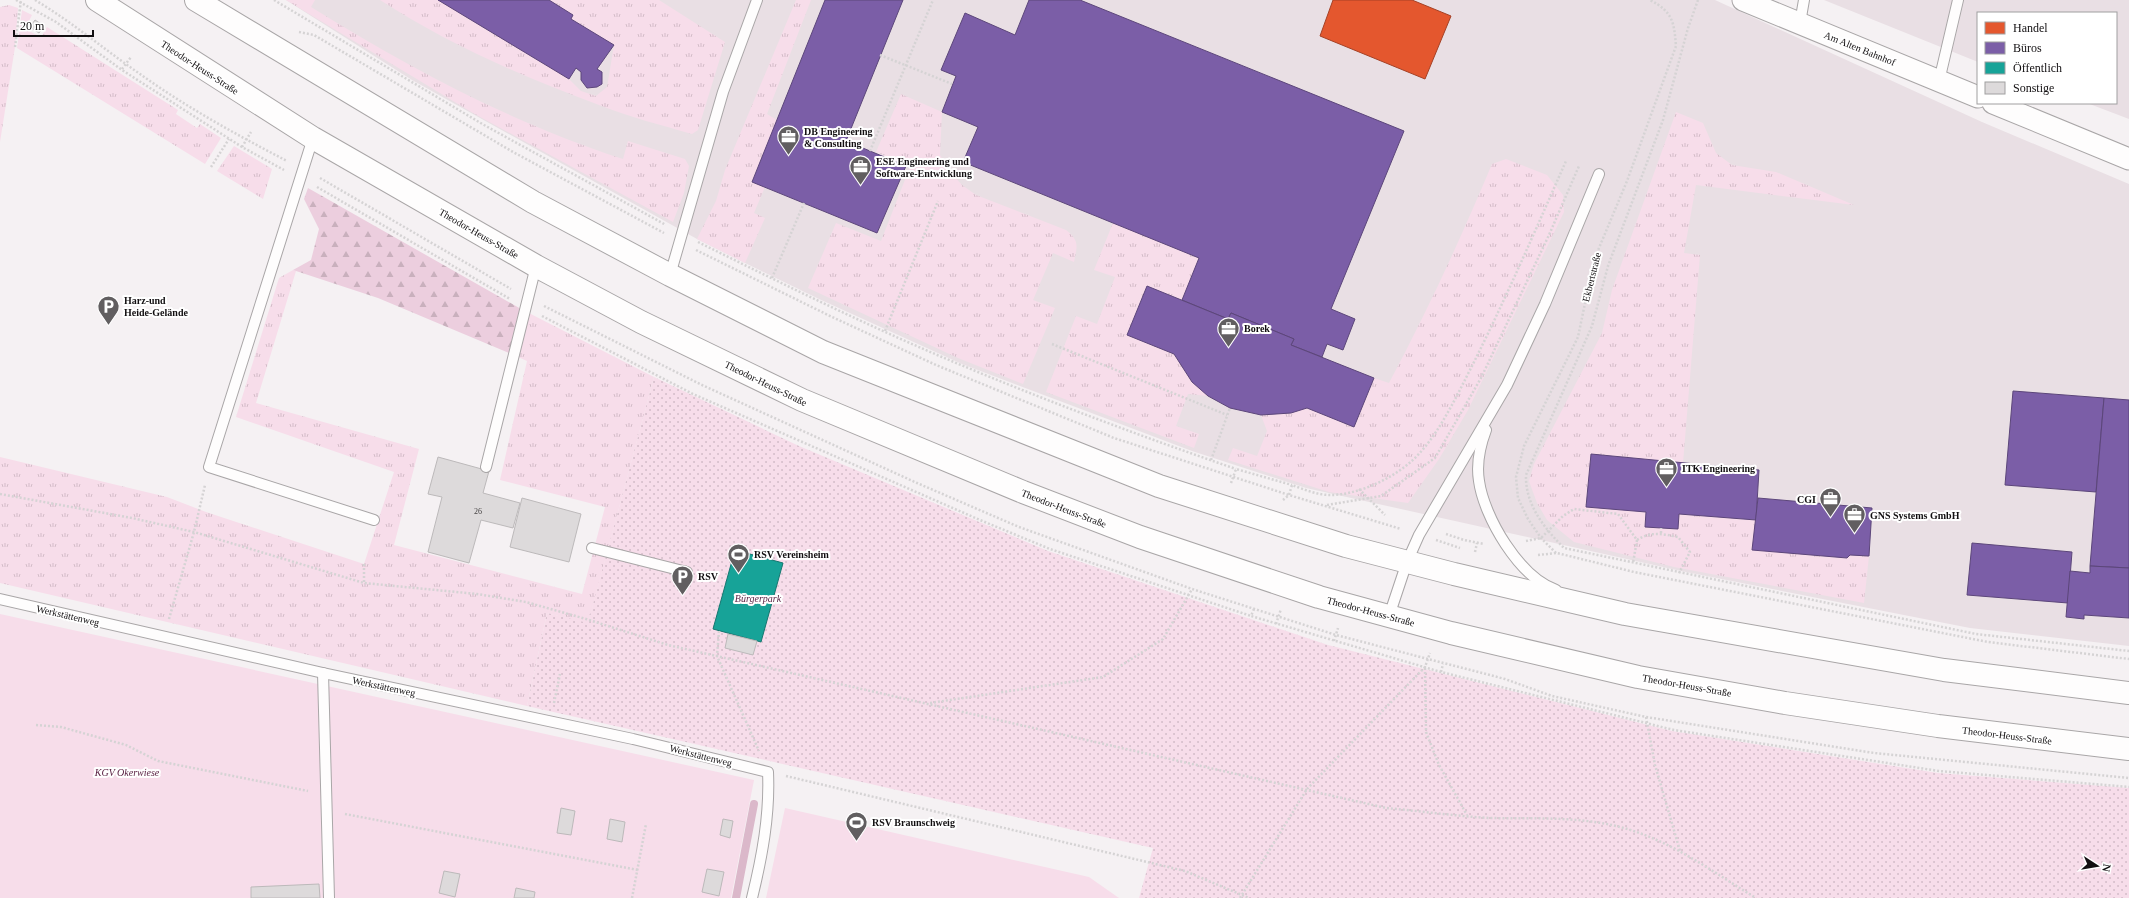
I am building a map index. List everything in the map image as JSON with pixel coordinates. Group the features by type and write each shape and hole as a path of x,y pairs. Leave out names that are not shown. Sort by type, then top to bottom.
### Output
{"main road":[{"name":"Theodor-Heuss-Straße","path":"97,0 313,138 536,266 641,322 802,400 1030,495 1140,537 1273,582 1389,616 1541,655 1638,677 1785,703 1938,726 2129,749"},
{"path":"196,0 533,202 670,275 823,352 1159,486 1291,529 1407,562 1626,614 1944,670 2129,693"}],"street":[{"name":"Am Alten Bahnhof","path":"1743,0 1977,97"},
{"path":"1994,104 2129,159"}],"lane":[{"path":"670,275 724,92 757,0"},
{"path":"1800,23 1804,0"},
{"path":"1939,81 1958,0"},
{"path":"313,138 209,467 374,520"},
{"path":"1599,174 1545,304 1480,444 1478,462 1479,481 1484,500 1496,529 1527,572 1550,588 1626,614"},
{"path":"486,467 512,357 536,266"},
{"path":"1389,616 1407,562 1419,534 1507,385"},
{"path":"592,548 687,572"},
{"name":"Werkstättenweg","path":"0,599 164,638 633,739 768,772"},
{"path":"323,673 329,898"},
{"path":"752,898 760,863 769,797 768,772"}],"path":[{"path":"16,0 21,1 56,22 122,70 242,147 301,179 526,308 693,394 1050,549 1276,624 1441,672 1674,730 1939,771 2129,787"},
{"path":"274,0 484,125 681,238 737,272 936,365 1114,438 1301,499 1461,548"},
{"path":"870,151 933,0"},
{"name":"Ekbertstraße","path":"1650,0 1663,7 1674,23 1676,46 1627,181 1594,260 1578,337 1524,446 1516,477 1518,498 1528,519 1541,538 1557,553 1634,572 1982,641 2129,659"},
{"path":"1698,0 1688,28 1663,120 1608,266 1592,326 1526,475 1526,488 1530,500 1548,532 1564,548 1976,634 2129,651"},
{"path":"15,47 21,1"},
{"path":"295,32 314,35 513,152 681,238 772,278 960,365 1032,394 1236,469 1329,495 1359,489 1383,481 1407,465 1423,450 1457,397 1486,338 1566,161"},
{"path":"880,56 952,84"},
{"path":"122,70 131,57"},
{"path":"242,147 251,132"},
{"path":"211,168 229,139"},
{"path":"1324,505 1381,496 1436,458 1481,378 1549,235 1579,166"},
{"path":"885,331 938,201"},
{"path":"772,278 804,203"},
{"path":"1052,344 1227,415"},
{"path":"1212,460 1230,408"},
{"path":"164,638 194,532 209,467"},
{"path":"1230,488 1236,469"},
{"path":"1289,495 1292,485"},
{"path":"1359,489 1385,515"},
{"path":"0,494 132,518 194,532 364,583 477,594 526,602 586,619 643,638 717,656 1386,808 1467,816 1547,818 1602,822 1643,834 1680,851 1756,898"},
{"path":"1291,529 1301,499"},
{"path":"1523,542 1541,538 1563,516 1574,509 1618,514 1637,540 1633,563"},
{"path":"1661,528 1661,533"},
{"path":"1637,540 1646,534 1661,533 1678,537 1690,552 1679,573"},
{"path":"1446,534 1477,543 1490,544"},
{"path":"1475,552 1477,543"},
{"path":"364,564 364,583"},
{"path":"1263,612 1273,582"},
{"path":"928,704 1103,677 1163,639 1192,589"},
{"path":"1276,624 1282,606"},
{"path":"1251,616 1254,609"},
{"path":"719,631 717,656 751,733"},
{"path":"1240,898 1307,789 1425,667 1428,660"},
{"path":"1441,672 1443,664"},
{"path":"1425,667 1426,732 1439,765 1467,816"},
{"path":"550,721 560,674"},
{"path":"1646,717 1655,765 1680,851"},
{"path":"36,725 61,727 126,745 158,762 258,783 326,794"},
{"path":"768,772 1185,871 1249,898"},
{"path":"327,810 638,870"},
{"path":"632,898 646,824"}],"shaded area":[{"path":"286,0 1715,0 1982,122 2129,184 2129,646 1970,628 1681,571 1306,488 1192,451 962,364 819,299 745,263 697,239 412,80"},
{"path":"1824,0 2129,0 2129,119 2090,104 2117,104 2117,12 1977,12 1977,62"}],"green space":[{"path":"286,0 315,0 311,7 348,30 462,92 541,129 623,159 628,141 685,159 689,166 684,193 673,222 473,113"},
{"path":"380,0 438,0 569,79 581,91 596,96 607,87 614,45 571,19 573,15 549,0 659,0 725,42 698,130 692,134 645,121 610,109 514,71 432,31"},
{"path":"796,0 811,0 767,114 777,120 752,182 765,187 754,213 765,218 745,263 697,239 716,201 725,170"},
{"path":"9,5 18,8 15,47 0,142 0,7"},
{"path":"22,10 32,15 25,29 41,37 47,27 178,110 176,114 197,128 200,124 221,138 205,164 17,48"},
{"path":"901,94 942,112 940,155 951,173 962,185 976,195 1066,230 1074,237 1076,248 1074,262 1053,253 1033,300 1055,308 1023,384 958,358 808,288 836,223 881,241 910,167 876,152"},
{"path":"1676,112 1703,123 1716,153 1732,165 1776,172 1854,205 1696,185 1684,253 1700,255 1683,463 1591,454 1586,506 1646,512 1645,527 1678,529 1679,514 1756,520 1850,555 1869,556 1864,603 1674,567 1574,542 1547,520 1537,503 1529,481 1534,464 1602,333 1612,290"},
{"path":"234,146 272,169 263,199 217,171"},
{"path":"1506,159 1547,175 1563,195 1564,212 1468,410 1439,459 1408,503 1329,492 1228,460 1233,448 1257,456 1267,431 1261,415 1291,413 1307,408 1354,427 1374,378 1389,383 1443,275 1492,164"},
{"path":"308,188 521,309 509,353 378,298 293,270 311,260 319,229 304,199"},
{"path":"1113,223 1199,258 1182,300 1147,286 1127,335 1174,354 1192,382 1208,396 1188,394 1176,426 1199,434 1194,448 1046,392 1076,316 1097,324 1115,277 1094,270"},
{"path":"293,270 296,271 256,403 419,449 394,545 582,594 605,507 500,480 527,361 509,353 521,309 654,377 588,624 547,613 527,706 0,583 0,457 167,497 206,512 364,564 394,472 236,417 279,278"},
{"name":"Bürgerpark","path":"654,377 799,446 1048,551 1328,645 1672,731 1938,773 2129,788 2129,898 1139,898 1153,848 527,706 547,613 588,623"},
{"name":"KGV Okerwiese","path":"0,614 754,780 731,898 0,898"},
{"name":"RSV Braunschweig","path":"785,808 1089,877 1119,898 766,898"}],"building: Handel":[{"path":"1333,0 1412,0 1451,16 1425,79 1320,36"}],"building: Büros":[{"path":"438,0 549,0 573,15 571,19 614,45 597,69 602,72 602,84 597,87 587,88 581,80 581,72 576,68 569,79"},
{"path":"825,0 903,0 846,141 906,166 877,233 752,182"},
{"path":"1029,0 1080,0 1404,131 1331,309 1355,319 1343,350 1327,344 1322,357 1291,345 1294,339 1231,313 1228,319 1182,300 1199,258 963,162 978,127 942,112 956,76 941,70 965,13 1015,35"},
{"path":"1147,286 1228,319 1231,313 1294,339 1291,345 1374,378 1354,427 1307,408 1291,413 1261,415 1230,408 1208,396 1192,382 1174,354 1127,335"},
{"path":"2013,391 2104,398 2096,492 2005,485"},
{"path":"2104,398 2129,400 2129,568 2090,566"},
{"path":"1591,454 1759,470 1756,520 1679,514 1678,529 1645,527 1646,512 1586,507"},
{"path":"1758,498 1872,508 1869,556 1850,555 1847,558 1752,550"},
{"path":"1972,543 2072,552 2068,603 1967,595"},
{"path":"2090,566 2129,568 2129,618 2084,615 2084,619 2066,617 2070,571 2090,573"}],"building: Öffentlich":[{"path":"735,550 783,563 761,642 713,629"}],"building: Sonstige":[{"path":"35,20 44,26 39,33 30,27"},
{"path":"438,457 489,471 483,493 520,503 513,528 481,520 469,563 428,552 442,497 428,494"},
{"path":"522,498 581,514 569,562 510,547"},
{"path":"728,634 757,641 753,655 725,648"},
{"path":"561,808 575,811 571,835 557,833"},
{"path":"610,819 625,822 622,842 607,839"},
{"path":"723,819 733,821 730,838 720,835"},
{"path":"707,869 724,872 719,896 702,892"},
{"path":"444,871 460,874 455,897 439,893"},
{"path":"319,884 320,898 251,898 251,887"},
{"path":"516,888 535,892 534,898 514,898"}],"waterway":[{"path":"736,898 754,804"}],"place":[{"name":"DB Engineering & Consulting","path":"789,156"},
{"name":"ESE Engineering und Software-Entwicklung","path":"860,186"},
{"name":"Harz-und Heide-Gelände","path":"108,326"},
{"name":"Borek","path":"1228,348"},
{"name":"ITK Engineering","path":"1666,488"},
{"name":"CGI","path":"1831,518"},
{"name":"GNS Systems GmbH","path":"1854,534"},
{"name":"RSV Vereinsheim","path":"738,574"},
{"name":"RSV","path":"682,596"},
{"name":"RSV Braunschweig","path":"857,842"}]}
